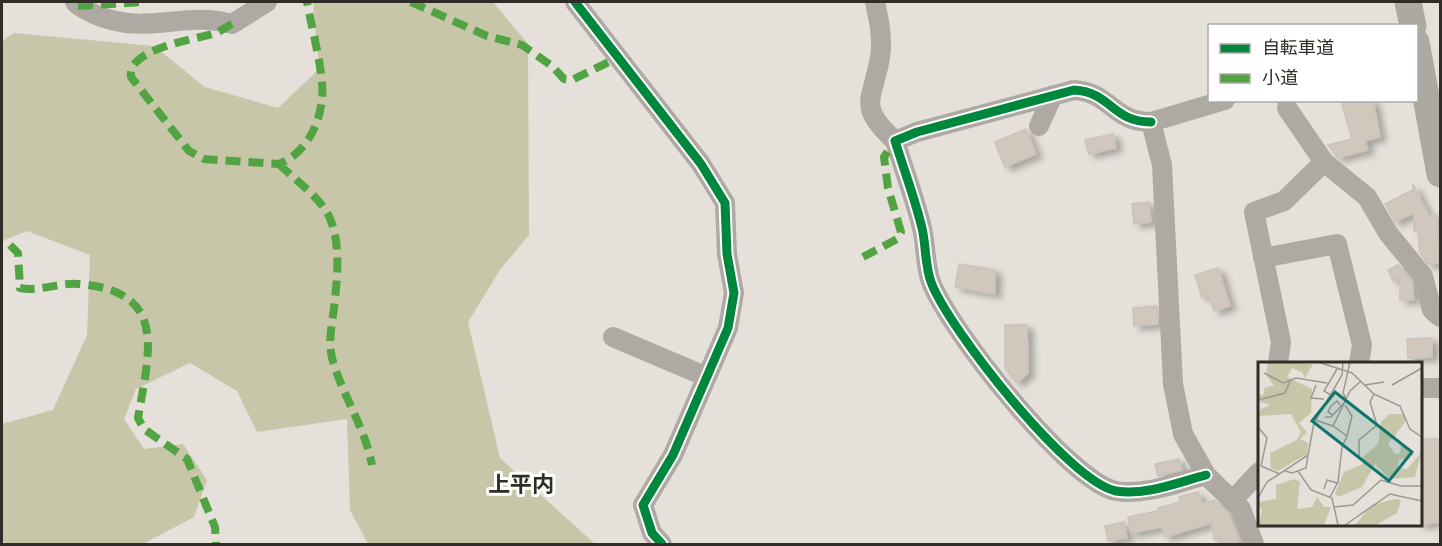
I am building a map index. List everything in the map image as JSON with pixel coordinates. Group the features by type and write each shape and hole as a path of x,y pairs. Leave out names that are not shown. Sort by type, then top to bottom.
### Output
{"main road":[{"path":"1408,2 1413,24"},
{"path":"1418,51 1434,124 1440,174"}],"street":[{"path":"75,2 78,6 105,18 137,26 211,19 232,24 267,2"},
{"path":"575,2 701,164 725,203 727,254 734,293 728,328 673,455 643,505 652,533 662,544"},
{"path":"875,2 880,27 880,58 871,84 870,108 880,127 895,141 922,229 930,282 948,314 1027,419 1090,477 1116,491 1141,491 1206,475"},
{"path":"895,141 917,132 1074,90 1088,90 1103,97 1121,116 1136,122 1151,122 1218,102"},
{"path":"1039,126 1053,95"},
{"path":"1284,103 1324,162 1367,197 1388,233 1423,276 1432,310 1440,317"},
{"path":"1151,122 1162,165 1173,384 1183,434 1206,475 1241,509 1254,544"},
{"path":"1278,362 1281,342 1254,212 1284,201 1324,162"},
{"path":"1263,258 1337,244 1362,345 1359,362"},
{"path":"613,337 707,377"},
{"path":"1421,388 1440,388"},
{"path":"1233,500 1258,476"}],"green space":[{"path":"313,2 493,2 528,44 529,235 500,270 468,322 500,458 595,544 368,544 350,510 347,419 257,432 237,391 190,363 136,389 124,419 144,449 183,444 207,480 194,517 143,544 10,544 2,541 2,424 53,410 87,335 90,255 27,231 2,241 2,41 14,33 154,46 205,87 278,108 319,69"}],"building":[{"path":"1342,102 1373,102 1380,137 1365,141 1368,150 1338,158 1328,145 1352,139"},
{"path":"1026,129 1036,154 1005,167 995,142"},
{"path":"1113,134 1116,148 1089,154 1085,140"},
{"path":"1413,184 1429,216 1437,215 1439,263 1428,264 1420,253 1418,231 1414,231 1414,213 1395,222 1385,204 1413,190"},
{"path":"1149,202 1151,222 1134,224 1132,204"},
{"path":"959,264 995,270 995,294 955,287"},
{"path":"1398,265 1412,282 1414,300 1400,300 1400,278 1393,281 1388,270"},
{"path":"1218,268 1230,306 1214,311 1209,295 1202,297 1195,275"},
{"path":"1157,306 1158,324 1134,326 1133,308"},
{"path":"1005,325 1027,325 1028,373 1017,383 1005,368"},
{"path":"1432,338 1432,357 1408,358 1407,339"},
{"path":"1421,439 1440,439 1440,522 1421,525"},
{"path":"1179,459 1182,470 1158,476 1155,464"},
{"path":"1198,492 1202,504 1215,500 1228,513 1240,541 1223,544 1222,539 1214,540 1212,523 1165,537 1162,527 1131,533 1128,517 1158,511 1158,508 1180,502 1179,497"},
{"path":"1124,522 1127,538 1108,541 1105,526"}],"marked path":[{"path":"78,6 144,2"},
{"path":"232,24 215,33 151,52 133,67 131,77 189,151 204,159 279,164 304,146 310,137 321,108 321,77 307,2"},
{"path":"411,2 487,36 522,45 552,66 564,79 572,80 617,58"},
{"path":"863,257 897,239 901,232 888,188 884,157 895,141"},
{"path":"279,164 322,205 331,221 336,242 337,264 330,345 332,358 364,437 372,465"},
{"path":"10,245 18,253 20,288 35,289 79,284 108,289 128,299 140,312 146,329 148,348 138,418 144,429 187,459 215,527 216,544"}],"cycle path":[{"path":"575,2 701,164 725,203 727,254 734,293 728,328 673,455 643,505 652,533 662,544"},
{"path":"1151,122 1128,117 1096,96 1074,90 917,132 895,141 922,228 931,282 960,333 1041,433 1095,481 1116,491 1150,490 1206,475"}],"district":[{"name":"上平内","path":"521,483"}]}
